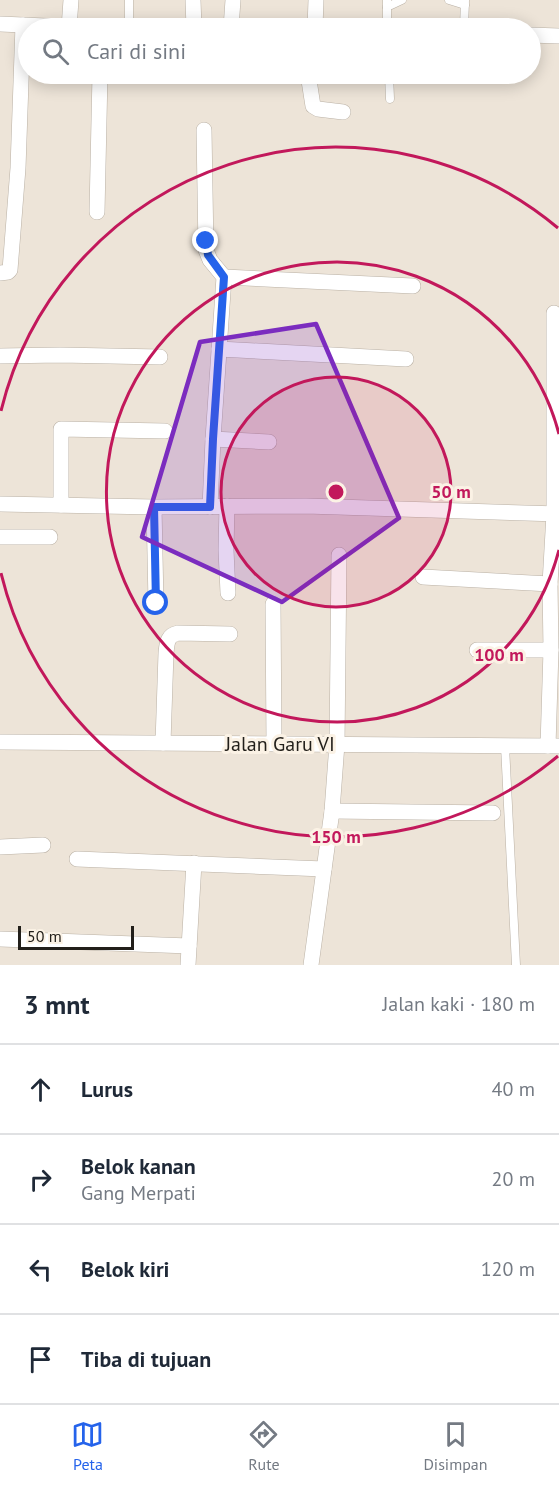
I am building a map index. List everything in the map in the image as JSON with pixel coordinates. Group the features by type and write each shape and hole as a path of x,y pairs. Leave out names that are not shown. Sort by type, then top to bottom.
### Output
{"street":[{"path":"69,18 70,0"},
{"path":"193,0 194,18"},
{"path":"232,18 233,0"},
{"path":"315,18 316,0"},
{"path":"0,24 18,25"},
{"path":"541,35 559,36"},
{"path":"0,273 10,270 18,168 21,84"},
{"path":"97,212 100,84"},
{"path":"310,84 313,106 318,109 343,112"},
{"path":"204,130 206,250 210,260 224,277 210,507"},
{"path":"224,277 413,286"},
{"path":"554,313 556,514 550,584 554,746"},
{"path":"219,349 406,359"},
{"path":"0,356 160,357"},
{"path":"61,505 61,429 165,431"},
{"path":"213,439 269,442"},
{"path":"0,504 154,507 306,506 556,514"},
{"path":"227,506 228,593"},
{"path":"154,507 156,603"},
{"path":"0,537 50,537"},
{"path":"311,965 332,811 337,744 339,555"},
{"path":"423,578 550,584"},
{"path":"273,604 274,744"},
{"path":"163,743 166,653 170,637 178,633 230,634"},
{"path":"477,650 551,650"},
{"name":"Jalan Garu VI","path":"0,742 554,746"},
{"path":"332,811 493,813"},
{"path":"0,847 43,845"},
{"path":"77,859 324,869"},
{"path":"188,965 194,863"},
{"path":"0,939 189,946"}],"lane":[{"path":"129,0 129,18"},
{"path":"387,4 402,0"},
{"path":"449,0 465,3 464,18"},
{"path":"389,84 390,99"},
{"path":"506,746 516,965"}],"highlighted area":[{"path":"316,324 399,518 282,602 142,537 200,342"}],"route":[{"path":"156,603 154,507 210,507 224,277 210,260 206,250 206,241"}]}
